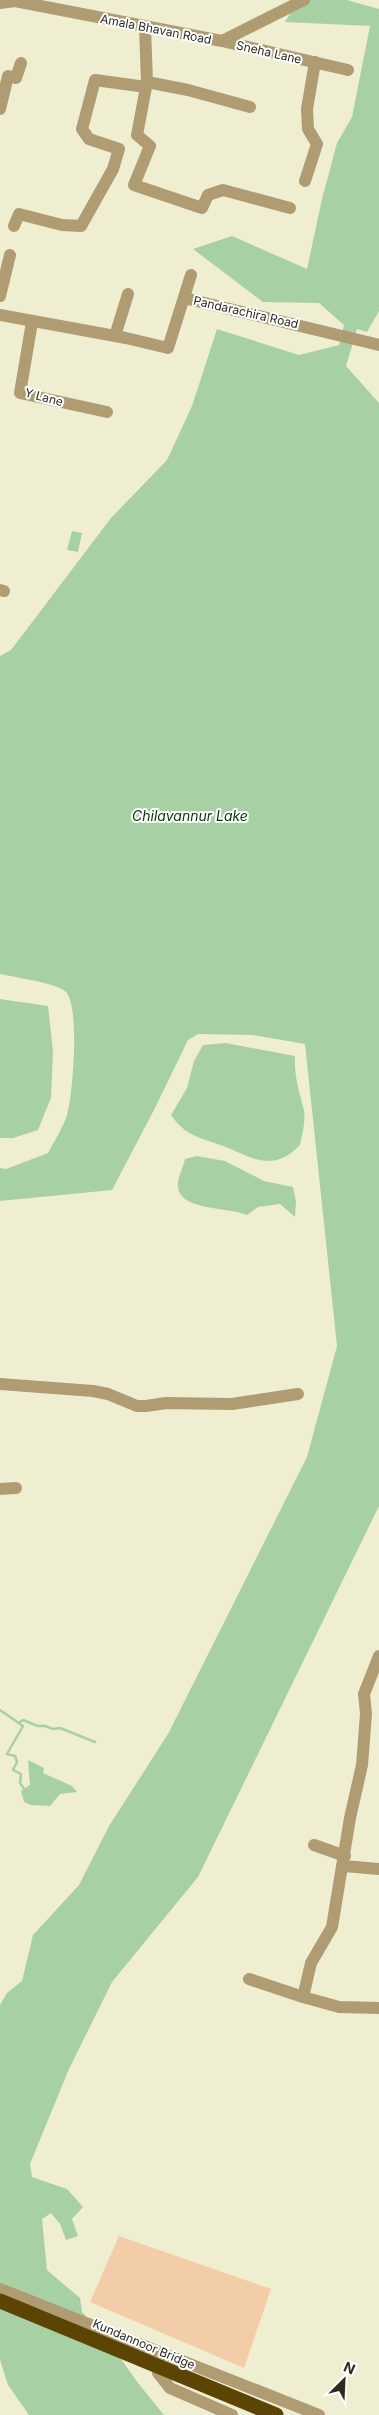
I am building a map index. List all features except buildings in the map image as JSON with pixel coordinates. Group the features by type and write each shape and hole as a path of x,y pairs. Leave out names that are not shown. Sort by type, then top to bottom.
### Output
{"highway":[{"name":"Kundannoor Bridge","path":"0,2301 276,2415"}],"street":[{"name":"Amala Bhavan Road","path":"1,2 15,1 222,41 298,3"},
{"path":"146,27 147,84 137,135 150,146 134,185 202,208 208,195 223,190 290,208"},
{"name":"Sneha Lane","path":"222,41 348,70"},
{"name":"Sneha Lane","path":"305,181 317,144 308,129 307,109 315,62"},
{"path":"0,109 6,80 8,76 16,78 21,63"},
{"path":"14,226 19,214 62,225 82,226 114,169 119,149 89,139 82,130 95,80 147,84 188,90 250,107"},
{"path":"0,296 10,255"},
{"path":"184,298 192,275"},
{"path":"115,336 128,294"},
{"name":"Pandarachira Road","path":"0,315 115,336 168,348 184,298 338,334 379,346"},
{"name":"Y Lane","path":"32,322 20,393 107,412"},
{"path":"0,1384 93,1390 137,1406 166,1403 232,1404 298,1394"},
{"path":"0,1489 16,1488"},
{"path":"303,1997 311,1963 332,1927 350,1818 362,1765 366,1714 364,1694 379,1656"},
{"path":"314,1845 344,1861 379,1869"},
{"path":"249,1978 303,1997 339,2007 379,2008"},
{"path":"0,2289 317,2414"},
{"path":"158,2373 170,2388 232,2415"}],"shaded area":[{"path":"119,2236 271,2289 244,2368 90,2302"}],"water":[{"name":"Chilavannur Lake","path":"298,0 347,0 379,9 379,311 367,332 357,329 346,366 379,403 379,1506 198,1877 112,1982 69,2069 30,2164 32,2177 67,2189 83,2207 72,2219 78,2236 66,2240 60,2224 51,2213 42,2219 47,2270 80,2298 82,2312 104,2335 138,2383 164,2415 29,2415 8,2385 0,2360 0,2005 7,1993 22,1981 33,1935 79,1885 109,1826 168,1734 307,1457 337,1346 305,1044 252,1035 198,1034 188,1040 112,1190 0,1201 0,1168 6,1169 48,1153 63,1125 67,1115 71,1089 74,1032 73,1015 66,992 45,983 0,974 0,656 11,650 111,518 167,460 192,406 217,329 299,355 339,345 344,325 319,303 263,302 193,249 232,236 307,269 322,199 337,143 352,117 370,26 285,22"},
{"path":"72,531 82,533 78,552 67,550"},
{"path":"0,999 48,1006 53,1051 51,1098 38,1130 13,1138 0,1138"},
{"path":"226,1043 295,1056 296,1076 304,1110 304,1128 300,1145 290,1154 271,1161 253,1158 188,1132 171,1115 187,1088 194,1061 203,1045"},
{"path":"197,1156 225,1161 264,1181 293,1187 296,1201 295,1217 280,1204 258,1207 247,1215 207,1207 187,1200 181,1195 178,1180 185,1159"},
{"path":"28,1760 44,1768 43,1773 72,1786 77,1792 60,1794 50,1806 31,1805 24,1802 21,1791 30,1785"}],"waterway":[{"path":"0,1710 23,1726 7,1754 15,1756 17,1762 13,1770 21,1774 20,1783 25,1790"},
{"path":"20,1722 23,1720 38,1726 53,1729 60,1728 95,1742"}]}
